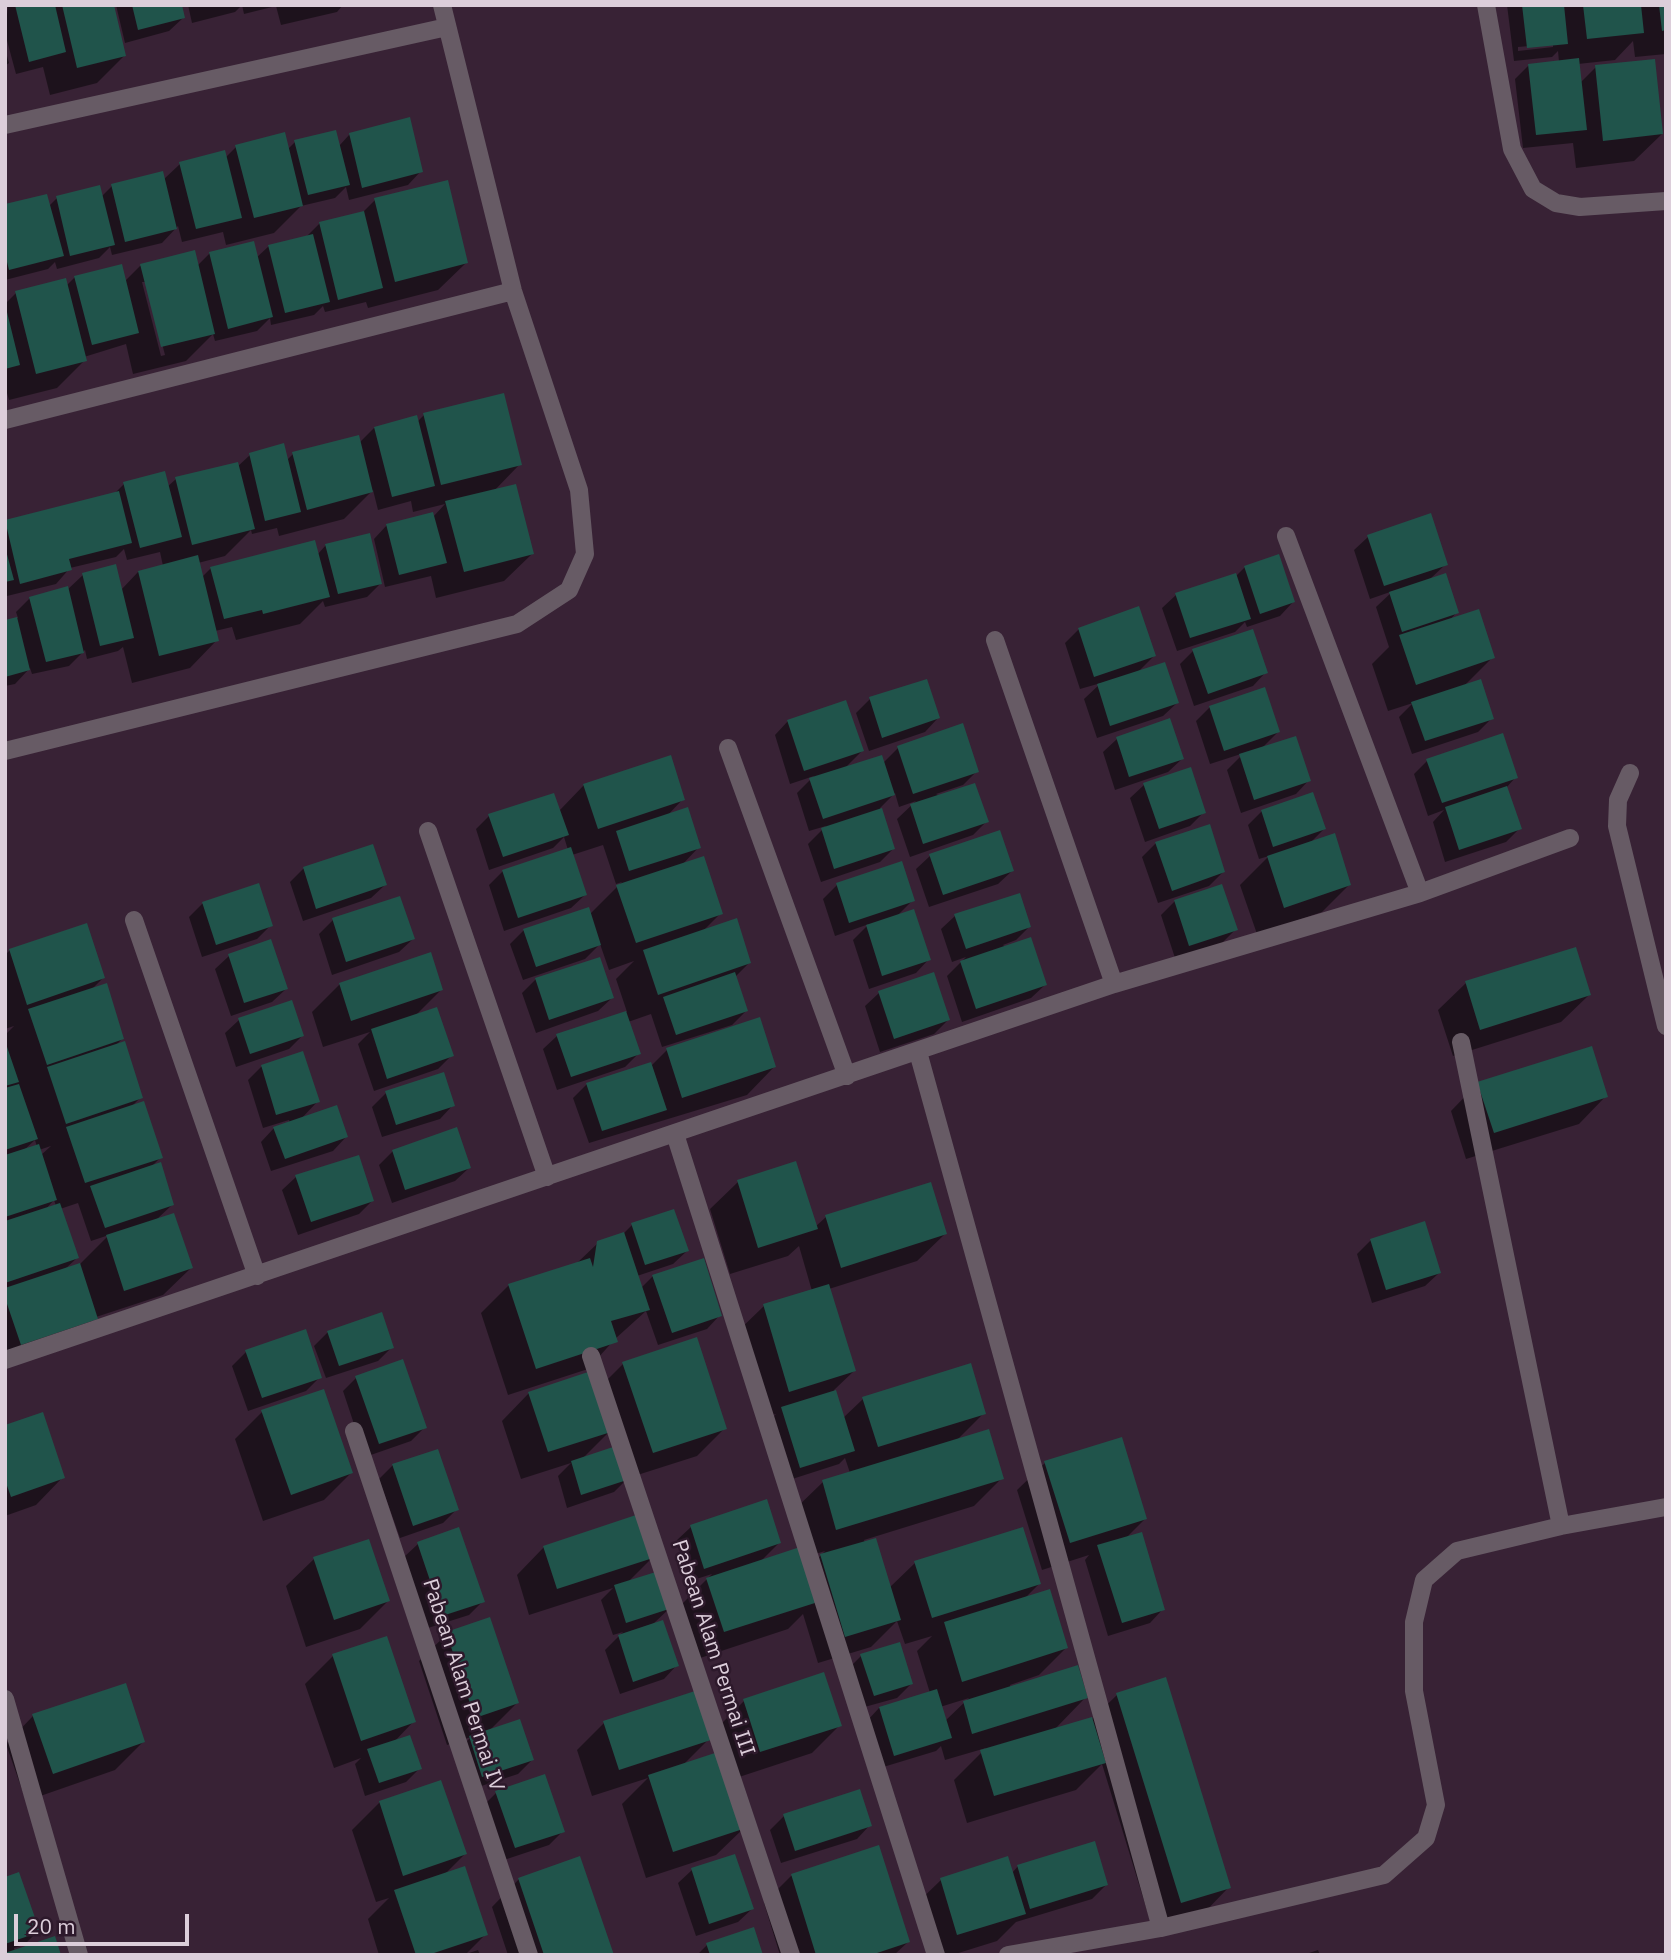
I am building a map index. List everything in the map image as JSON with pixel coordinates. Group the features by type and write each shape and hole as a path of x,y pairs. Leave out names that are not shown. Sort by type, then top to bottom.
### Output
{"street":[{"path":"5,751 517,624 569,590 585,554 579,490 513,290 442,5"},
{"path":"1486,5 1511,149 1533,189 1556,203 1580,208 1666,201"},
{"path":"5,125 447,27"},
{"path":"5,421 513,290"},
{"path":"1286,536 1420,893"},
{"path":"995,640 1114,984"},
{"path":"728,748 847,1076"},
{"path":"1630,773 1618,800 1617,826 1666,1026"},
{"path":"428,831 547,1177"},
{"path":"5,1360 1114,984 1420,893 1570,838"},
{"path":"134,920 257,1276"},
{"path":"1461,1042 1561,1526"},
{"path":"918,1052 1161,1928"},
{"path":"675,1134 936,1955"},
{"name":"Pabean Alam Permai III","path":"591,1356 790,1955"},
{"name":"Pabean Alam Permai IV","path":"354,1431 529,1955"},
{"path":"1008,1955 1161,1928 1384,1875 1426,1838 1436,1805 1413,1691 1414,1622 1424,1580 1457,1551 1561,1526 1666,1507"},
{"path":"5,1699 79,1955"}],"building":[{"path":"15,5 55,5 66,52 29,62"},
{"path":"62,5 114,5 126,56 77,68"},
{"path":"132,5 182,5 185,18 138,30"},
{"path":"1522,5 1564,5 1568,44 1527,48"},
{"path":"1583,5 1641,5 1644,33 1587,39"},
{"path":"1659,5 1666,5 1666,30 1662,31"},
{"path":"1579,58 1587,130 1536,135 1528,64"},
{"path":"1655,59 1663,134 1603,141 1595,65"},
{"path":"410,117 423,172 362,188 349,133"},
{"path":"336,130 350,185 308,195 294,140"},
{"path":"285,132 303,206 254,218 235,145"},
{"path":"225,150 242,218 196,229 179,162"},
{"path":"163,171 177,229 125,242 111,184"},
{"path":"448,180 468,263 395,282 374,198"},
{"path":"100,185 115,245 70,256 56,196"},
{"path":"47,194 64,256 9,270 5,254 5,204"},
{"path":"364,211 383,288 338,300 319,222"},
{"path":"313,234 330,302 285,313 268,245"},
{"path":"254,241 273,317 228,329 209,252"},
{"path":"195,250 215,334 161,347 140,264"},
{"path":"122,264 139,333 92,345 74,276"},
{"path":"66,278 87,361 36,374 15,291"},
{"path":"5,309 20,365 5,369"},
{"path":"504,393 522,465 441,485 423,413"},
{"path":"417,415 435,486 392,497 374,427"},
{"path":"359,435 373,492 307,510 292,452"},
{"path":"284,443 301,512 265,521 249,453"},
{"path":"238,462 255,529 192,545 175,477"},
{"path":"165,471 182,537 140,548 123,482"},
{"path":"516,484 534,554 464,572 445,501"},
{"path":"119,491 132,543 69,559 72,570 20,584 5,520"},
{"path":"433,512 447,563 399,575 386,524"},
{"path":"1431,513 1448,565 1384,586 1367,535"},
{"path":"370,533 382,584 338,594 325,544"},
{"path":"315,540 330,597 263,614 262,610 224,619 210,567"},
{"path":"5,547 14,580 5,582"},
{"path":"1279,554 1295,602 1260,614 1244,566"},
{"path":"198,555 219,641 159,656 138,571"},
{"path":"116,564 134,638 100,646 82,573"},
{"path":"1236,573 1251,619 1190,638 1175,593"},
{"path":"1446,573 1459,613 1402,632 1389,592"},
{"path":"68,586 84,653 46,662 29,597"},
{"path":"1139,606 1156,656 1094,677 1078,628"},
{"path":"1479,609 1495,658 1416,685 1399,635"},
{"path":"17,617 30,670 5,677 5,620"},
{"path":"1253,629 1268,673 1208,694 1192,649"},
{"path":"1165,662 1179,703 1110,726 1097,684"},
{"path":"927,679 940,718 882,738 869,697"},
{"path":"1481,679 1494,719 1425,741 1411,702"},
{"path":"1265,687 1280,732 1224,751 1209,706"},
{"path":"846,700 864,751 804,771 787,720"},
{"path":"1170,718 1184,759 1129,777 1116,737"},
{"path":"963,723 979,772 913,794 897,746"},
{"path":"1503,733 1518,778 1442,803 1426,759"},
{"path":"1296,736 1311,781 1254,800 1239,754"},
{"path":"671,755 685,800 598,829 583,784"},
{"path":"882,755 895,795 823,819 809,778"},
{"path":"1191,767 1206,813 1159,829 1143,783"},
{"path":"975,783 989,822 923,844 910,804"},
{"path":"1507,786 1522,829 1459,850 1445,807"},
{"path":"1313,792 1326,829 1273,847 1261,810"},
{"path":"554,793 569,835 503,857 488,814"},
{"path":"688,807 701,848 629,871 616,831"},
{"path":"882,808 895,849 834,869 821,828"},
{"path":"1210,824 1225,872 1172,891 1155,842"},
{"path":"1000,830 1014,871 943,895 929,854"},
{"path":"1335,833 1351,885 1284,908 1267,856"},
{"path":"373,844 387,885 316,909 303,867"},
{"path":"571,847 587,895 518,918 502,870"},
{"path":"704,856 723,914 636,943 616,885"},
{"path":"902,861 915,901 849,923 836,883"},
{"path":"259,883 273,926 216,945 202,902"},
{"path":"1222,884 1238,930 1189,946 1174,900"},
{"path":"1020,893 1031,927 966,949 954,914"},
{"path":"400,896 415,939 346,962 332,918"},
{"path":"589,907 601,945 536,967 523,929"},
{"path":"914,909 931,960 882,976 866,925"},
{"path":"737,918 751,963 658,995 643,950"},
{"path":"87,923 105,978 27,1005 9,949"},
{"path":"1031,937 1047,985 976,1009 960,961"},
{"path":"271,939 288,989 244,1003 228,954"},
{"path":"1576,947 1591,995 1480,1030 1465,981"},
{"path":"431,952 443,990 351,1021 339,983"},
{"path":"600,957 614,998 549,1020 535,978"},
{"path":"735,972 748,1011 676,1035 663,997"},
{"path":"934,972 950,1020 894,1039 878,991"},
{"path":"107,983 124,1039 47,1065 28,1009"},
{"path":"292,1000 304,1036 250,1054 238,1018"},
{"path":"437,1007 454,1056 387,1079 371,1029"},
{"path":"626,1011 641,1054 571,1077 556,1034"},
{"path":"760,1017 776,1067 682,1098 666,1048"},
{"path":"5,1041 19,1082 5,1086"},
{"path":"125,1041 143,1098 66,1124 47,1067"},
{"path":"1592,1046 1608,1097 1494,1133 1477,1082"},
{"path":"303,1051 320,1102 276,1115 261,1065"},
{"path":"651,1062 667,1110 602,1131 586,1083"},
{"path":"444,1072 455,1106 396,1125 385,1091"},
{"path":"19,1084 38,1139 5,1150 5,1088"},
{"path":"144,1101 163,1158 85,1183 66,1127"},
{"path":"337,1105 348,1137 285,1159 273,1127"},
{"path":"457,1127 471,1168 405,1190 392,1150"},
{"path":"39,1144 57,1200 5,1217 5,1155"},
{"path":"359,1155 374,1201 311,1222 295,1175"},
{"path":"796,1161 818,1229 758,1248 737,1180"},
{"path":"161,1162 174,1205 105,1228 90,1186"},
{"path":"931,1182 947,1234 841,1268 825,1215"},
{"path":"60,1203 79,1258 5,1283 5,1221"},
{"path":"674,1209 689,1251 645,1265 631,1223"},
{"path":"174,1213 193,1268 124,1291 106,1235"},
{"path":"1425,1221 1441,1273 1386,1290 1370,1239"},
{"path":"624,1232 650,1310 611,1321 618,1342 536,1369 508,1284 590,1258 593,1267 597,1241"},
{"path":"704,1258 722,1316 672,1333 652,1275"},
{"path":"80,1263 98,1319 21,1345 5,1298 5,1288"},
{"path":"829,1284 856,1371 789,1392 763,1304"},
{"path":"382,1312 394,1348 339,1366 327,1331"},
{"path":"306,1329 322,1378 262,1398 245,1350"},
{"path":"697,1337 727,1429 653,1453 622,1362"},
{"path":"403,1359 427,1428 379,1444 355,1376"},
{"path":"971,1363 986,1414 878,1447 862,1397"},
{"path":"591,1371 611,1432 548,1452 528,1392"},
{"path":"324,1389 353,1473 291,1495 261,1410"},
{"path":"836,1390 855,1451 800,1468 781,1407"},
{"path":"43,1412 65,1478 11,1497 5,1480 5,1425"},
{"path":"989,1429 1004,1479 836,1530 822,1480"},
{"path":"1122,1437 1147,1519 1070,1543 1044,1461"},
{"path":"619,1445 630,1479 581,1495 571,1461"},
{"path":"438,1449 459,1510 413,1526 392,1464"},
{"path":"767,1499 781,1543 704,1569 690,1525"},
{"path":"642,1513 656,1557 557,1589 543,1546"},
{"path":"459,1527 485,1602 442,1616 417,1542"},
{"path":"1023,1527 1041,1584 932,1618 914,1561"},
{"path":"1142,1532 1165,1610 1122,1623 1097,1545"},
{"path":"876,1538 901,1620 845,1637 820,1554"},
{"path":"369,1539 390,1601 334,1620 313,1557"},
{"path":"800,1547 818,1602 724,1632 706,1578"},
{"path":"659,1571 672,1608 626,1623 614,1585"},
{"path":"1050,1589 1068,1648 962,1682 944,1622"},
{"path":"490,1617 519,1703 475,1718 446,1632"},
{"path":"663,1620 679,1666 633,1682 618,1635"},
{"path":"387,1636 416,1722 361,1741 332,1654"},
{"path":"900,1642 913,1684 874,1696 860,1654"},
{"path":"1078,1665 1088,1698 972,1734 963,1701"},
{"path":"824,1672 842,1726 760,1752 743,1699"},
{"path":"1166,1677 1231,1888 1181,1903 1116,1693"},
{"path":"126,1683 145,1742 53,1774 32,1714"},
{"path":"937,1689 952,1738 894,1756 879,1707"},
{"path":"695,1691 711,1740 619,1770 603,1721"},
{"path":"1092,1717 1106,1763 994,1796 980,1750"},
{"path":"520,1719 534,1760 482,1777 469,1736"},
{"path":"410,1735 422,1769 379,1783 367,1749"},
{"path":"721,1751 746,1828 673,1852 648,1775"},
{"path":"545,1774 565,1832 515,1848 495,1791"},
{"path":"441,1780 467,1854 403,1876 379,1801"},
{"path":"860,1789 872,1826 795,1851 783,1814"},
{"path":"1095,1841 1108,1885 1030,1909 1017,1865"},
{"path":"879,1845 910,1942 871,1955 816,1955 791,1874"},
{"path":"735,1854 754,1909 709,1924 691,1868"},
{"path":"580,1856 614,1955 544,1955 518,1878"},
{"path":"1008,1856 1026,1914 957,1935 940,1878"},
{"path":"465,1866 488,1935 428,1955 416,1955 394,1890"},
{"path":"19,1872 40,1932 5,1944 5,1877"},
{"path":"754,1927 763,1955 710,1955 706,1943"},
{"path":"55,1936 61,1955 5,1955 5,1953"}]}
